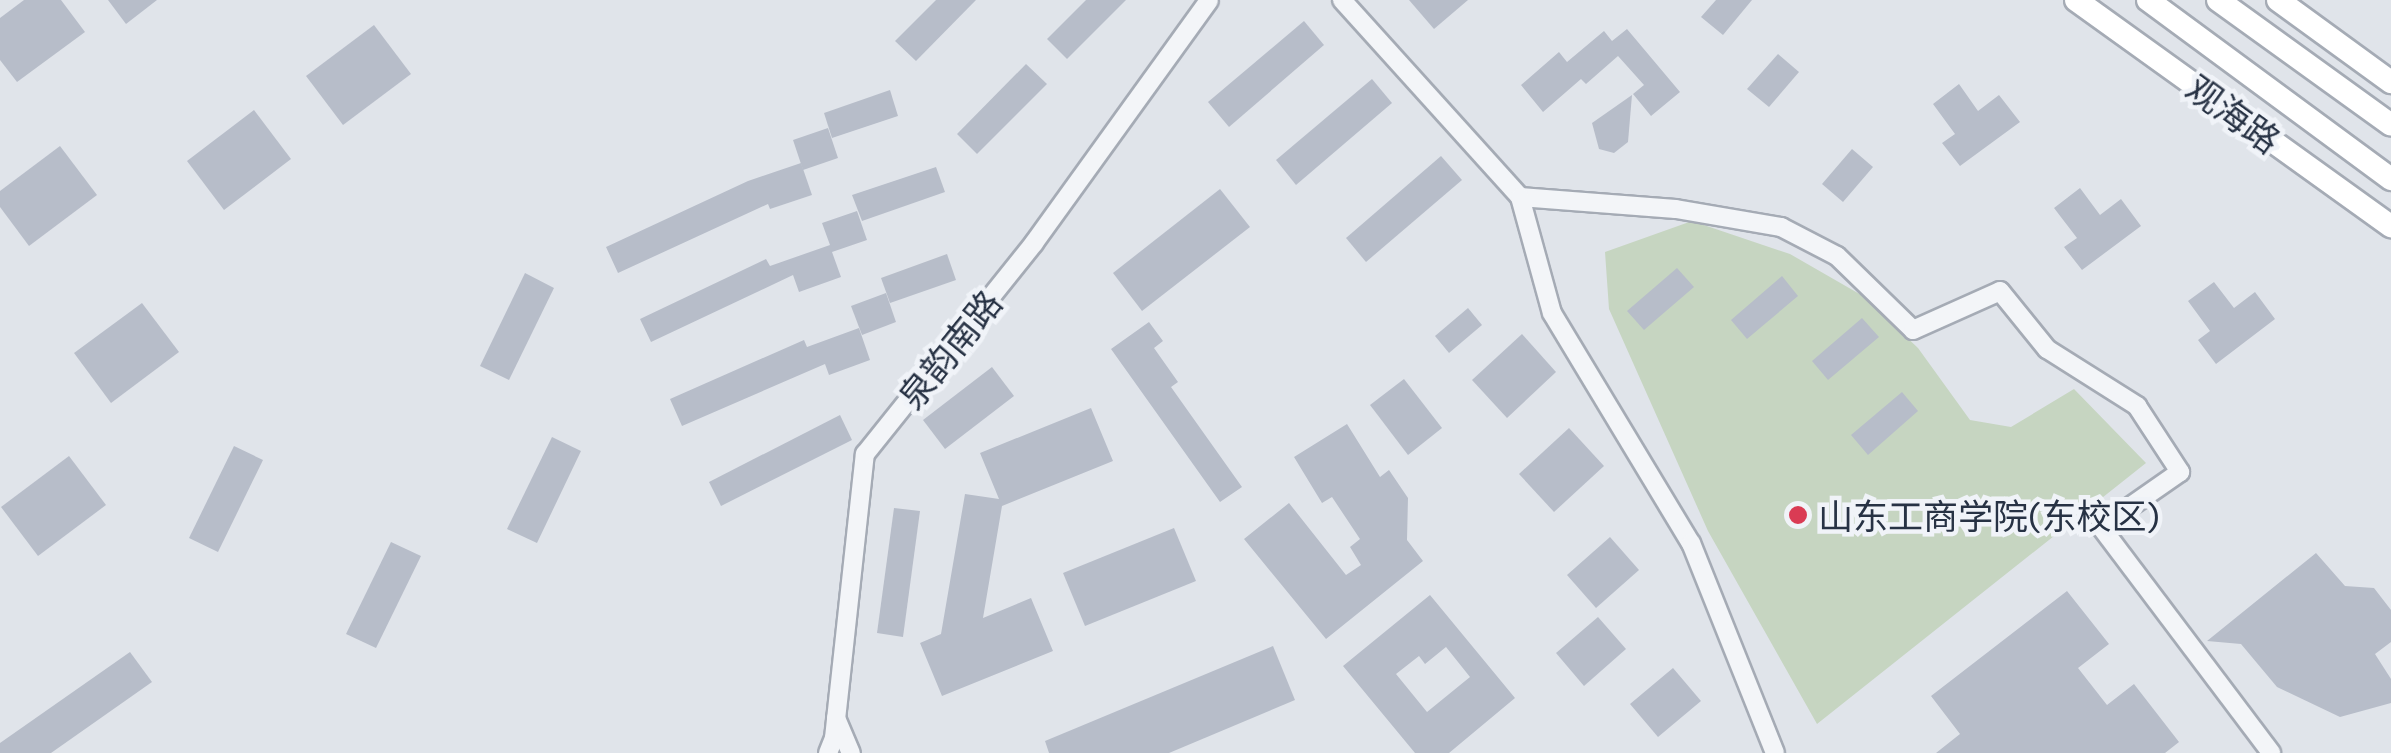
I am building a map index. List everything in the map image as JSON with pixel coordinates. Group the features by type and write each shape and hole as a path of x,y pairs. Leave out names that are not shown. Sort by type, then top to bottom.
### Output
{"main road":[{"name":"观海路","path":"2076,0 2391,226"},
{"name":"观海路","path":"2148,0 2391,179"},
{"path":"2218,0 2391,126"},
{"path":"2278,0 2391,82"}],"street":[{"name":"泉韵南路","path":"828,753 836,718 865,454 1034,242 1208,0"},
{"path":"1342,0 1520,197 1552,313 1691,543 1775,753"},
{"path":"1520,197 1676,209 1780,227 1838,256 1913,330 2000,290 2047,349 2137,406 2180,472 2101,527 2271,753"},
{"path":"836,718 851,753"}],"green space":[{"path":"1692,221 1790,254 1863,296 1918,348 1970,420 2011,427 2074,389 2146,463 1817,724 1708,531 1609,309 1605,252"}],"building":[{"path":"24,0 61,0 85,32 17,82 0,60 0,18"},
{"path":"108,0 157,0 126,24"},
{"path":"936,0 976,0 916,61 895,41"},
{"path":"1086,0 1126,0 1067,59 1047,39"},
{"path":"1409,0 1468,0 1434,29"},
{"path":"1716,0 1752,0 1723,35 1701,17"},
{"path":"1304,21 1324,45 1229,127 1208,102"},
{"path":"374,25 411,74 343,125 306,76"},
{"path":"1627,29 1680,92 1651,116 1633,94 1644,85 1618,56 1586,84 1581,79 1543,112 1521,85 1559,52 1567,62 1604,31 1612,41"},
{"path":"1778,54 1799,72 1769,107 1747,89"},
{"path":"1026,64 1047,84 977,154 957,134"},
{"path":"1372,79 1392,103 1296,185 1276,160"},
{"path":"1959,84 1978,111 1999,95 2020,122 1960,166 1942,143 1955,134 1933,104"},
{"path":"890,90 898,116 832,138 824,113"},
{"path":"1632,95 1628,142 1614,153 1599,149 1592,123"},
{"path":"254,110 291,159 224,210 187,161"},
{"path":"828,128 838,158 803,170 793,140"},
{"path":"60,146 97,195 29,246 0,207 0,191"},
{"path":"1852,149 1873,167 1843,202 1822,184"},
{"path":"1441,156 1462,180 1366,262 1346,238"},
{"path":"801,163 812,195 770,209 768,204 618,273 606,247 748,181"},
{"path":"936,167 945,192 862,221 852,195"},
{"path":"2080,188 2100,215 2121,199 2141,226 2082,270 2064,247 2077,238 2054,208"},
{"path":"1220,189 1250,227 1142,311 1113,273"},
{"path":"857,211 867,240 832,252 841,277 799,292 793,275 651,342 640,319 766,259 770,266 830,245 822,223"},
{"path":"947,254 956,280 890,303 881,278"},
{"path":"1677,268 1694,287 1644,330 1627,311"},
{"path":"525,273 554,288 509,380 480,366"},
{"path":"1782,276 1798,296 1747,339 1731,320"},
{"path":"2214,282 2234,308 2255,292 2275,319 2216,364 2198,340 2210,331 2188,301"},
{"path":"886,293 896,322 862,335 851,306"},
{"path":"142,303 179,352 111,403 74,353"},
{"path":"1468,308 1482,325 1449,353 1435,336"},
{"path":"1862,318 1879,337 1828,380 1812,361"},
{"path":"1149,322 1163,341 1154,348 1178,382 1171,387 1242,487 1220,502 1111,349"},
{"path":"859,328 870,360 829,375 825,364 682,426 670,399 804,340 807,347"},
{"path":"1522,334 1556,372 1507,418 1472,380"},
{"path":"992,367 1014,396 945,449 923,420"},
{"path":"1404,379 1442,428 1408,455 1370,405"},
{"path":"1902,392 1918,411 1868,455 1851,435"},
{"path":"1091,408 1113,461 1002,506 983,618 1031,598 1053,651 942,696 920,643 941,634 965,494 999,499 980,453"},
{"path":"840,415 852,440 721,506 709,482"},
{"path":"1347,424 1380,477 1389,470 1408,498 1407,540 1423,561 1326,639 1244,539 1289,503 1346,575 1361,565 1350,547 1360,539 1332,497 1322,503 1294,457"},
{"path":"1569,428 1604,466 1554,512 1519,474"},
{"path":"552,437 581,451 537,543 507,529"},
{"path":"234,446 263,460 218,552 189,538"},
{"path":"69,456 106,505 38,556 1,507"},
{"path":"894,508 920,511 903,637 877,633"},
{"path":"1174,528 1196,581 1085,626 1063,573"},
{"path":"1610,537 1639,570 1596,608 1567,575"},
{"path":"391,542 421,556 376,648 346,634"},
{"path":"2316,553 2345,586 2374,588 2391,610 2391,642 2375,654 2391,679 2391,703 2340,717 2277,687 2241,644 2207,641"},
{"path":"2067,591 2109,644 2078,668 2107,705 2134,684 2179,742 2165,753 1936,753 1960,734 1931,696"},
{"path":"1430,595 1515,698 1449,753 1415,753 1343,666","holes":["1446,647 1470,677 1427,712 1396,674 1419,656 1425,664"]},
{"path":"1598,617 1626,649 1584,686 1556,653"},
{"path":"1273,646 1295,700 1169,753 1049,753 1045,741"},
{"path":"130,652 152,682 51,753 0,753 0,743"},
{"path":"1673,668 1701,701 1658,737 1630,704"}],"place":[{"name":"山东工商学院(东校区)","path":"1798,515"}]}
